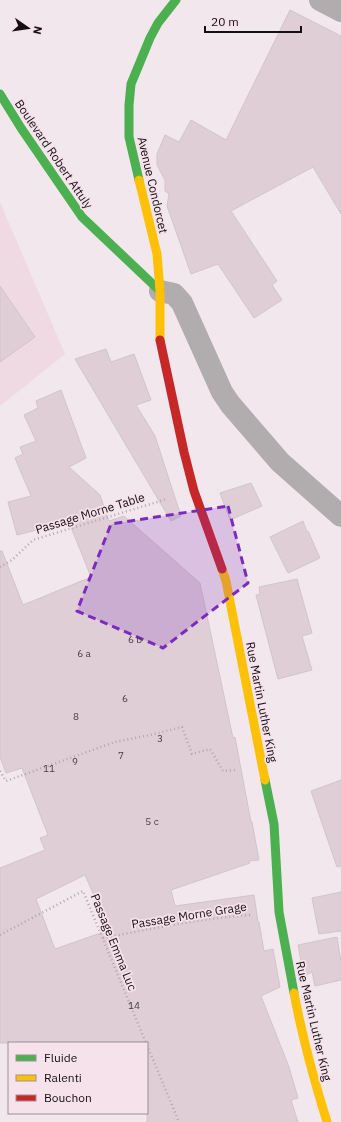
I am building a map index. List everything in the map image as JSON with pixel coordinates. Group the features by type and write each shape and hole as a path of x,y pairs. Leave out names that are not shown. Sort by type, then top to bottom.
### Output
{"main road":[{"name":"Avenue Condorcet","path":"160,291 157,254 129,137 129,106 131,84 150,38 158,23 176,0"},
{"name":"Boulevard Robert Attuly","path":"0,94 21,128 82,217 160,291"},
{"name":"Rue Martin Luther King","path":"160,291 160,342 184,452 194,490 226,582 274,824 279,912 297,1009 327,1122"}],"street":[{"path":"320,0 341,11"},
{"path":"160,291 174,294 182,303 219,387 230,404 280,462 341,516"}],"path":[{"name":"Passage Morne Table","path":"0,567 12,560 33,540 194,490"},
{"path":"0,771 6,781 115,742 150,736 182,728 192,754 210,749 223,771 263,768"},
{"name":"Passage Emma Luc","path":"0,936 83,890 146,1042"},
{"name":"Passage Morne Grage","path":"103,938 168,925 279,912"},
{"name":"Passage Emma Luc","path":"148,1046 179,1122"}],"highlighted area":[{"path":"228,506 248,583 163,648 77,611 111,524"}],"shaded area":[{"path":"0,202 65,354 0,406"}],"building":[{"path":"290,10 341,36 341,214 313,167 231,211 277,281 272,285 282,300 254,318 218,264 191,274 167,206 169,194 165,191 165,180 157,165 157,154 165,135 179,142 191,120 226,140"},
{"path":"0,286 35,337 0,362"},
{"path":"106,349 111,362 134,354 151,400 136,405 155,436 181,516 171,521 75,359"},
{"path":"61,390 86,458 69,467 100,495 109,521 124,516 200,583 233,738 235,737 259,860 249,861 250,863 171,890 175,906 254,895 264,951 273,949 280,987 261,996 289,1067 298,1098 291,1100 298,1122 147,1122 148,1042 0,1043 0,868 45,850 40,838 48,835 22,768 6,773 0,757 0,551 2,551 23,605 91,577 69,522 17,535 8,502 31,496 15,458 23,454 20,447 36,441 24,415 38,408 36,401","holes":["85,875 109,930 55,949 36,899"]},
{"path":"251,483 262,506 230,520 220,493"},
{"path":"303,521 320,558 288,573 270,537"},
{"path":"297,579 312,633 302,636 312,670 278,679 256,595 260,594 259,587"},
{"path":"341,780 341,866 337,867 311,791"},
{"path":"341,892 341,931 319,934 312,898"},
{"path":"337,937 341,962 341,980 315,986 312,972 304,976 298,945"}],"traffic: fast":[{"path":"139,180 129,137 129,105 131,84 150,38 158,23 176,0"},
{"path":"0,94 21,128 82,217 160,291"},
{"path":"265,780 274,824 279,912 294,993"}],"traffic: slow":[{"path":"139,180 157,254 160,291 160,340"},
{"path":"222,569 226,581 265,780"},
{"path":"294,993 317,1090 327,1122"}],"traffic: jam":[{"path":"160,340 194,491 222,569"}]}
